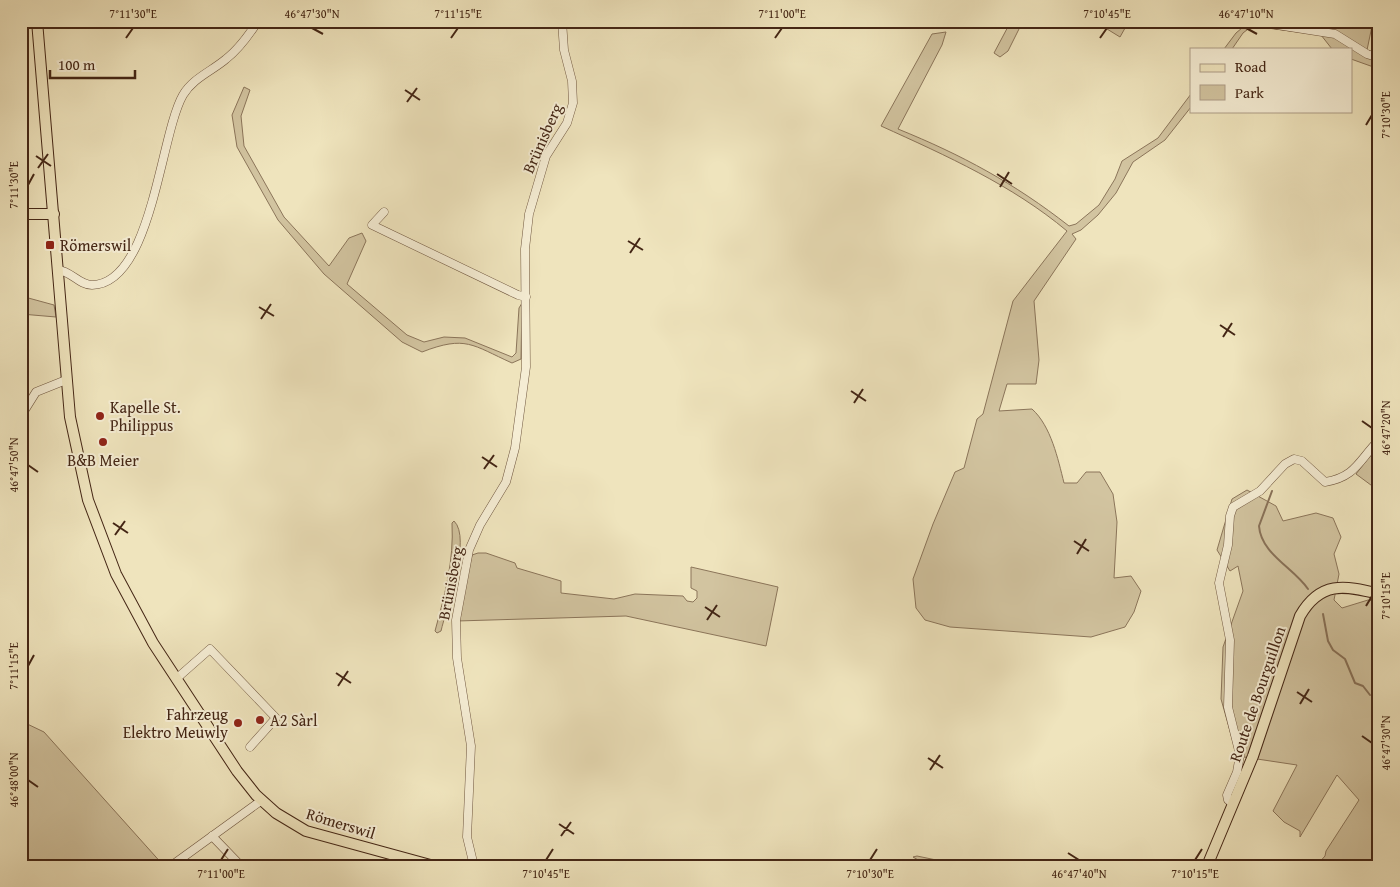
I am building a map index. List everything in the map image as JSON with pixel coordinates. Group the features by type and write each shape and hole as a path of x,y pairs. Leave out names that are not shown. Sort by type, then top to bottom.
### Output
{"main road":[{"name":"Römerswil","path":"36,21 54,214 66,380 78,456 88,500 104,544 131,606 176,679 237,771 262,800 291,823 306,831 434,866"},
{"path":"21,214 54,214"},
{"name":"Route de Bourguillon","path":"1207,866 1270,709 1300,616 1306,604 1315,595 1338,587 1379,594"}],"street":[{"path":"58,270 65,271 87,284 105,283 114,277 127,262 143,230 177,112 184,94 196,80 232,54 258,21"},
{"name":"Brünisberg","path":"474,866 467,837 471,765 467,714 457,658 456,620 468,550 480,525 502,492 513,460 525,384 527,336 525,249 528,214 546,156 567,123 573,103 572,81 564,50 562,21"},
{"path":"1251,21 1335,34 1367,54 1379,58"},
{"path":"384,212 372,225 518,295 526,297"},
{"path":"21,416 36,392 66,380"},
{"path":"1233,804 1228,800 1227,795 1237,772 1240,755 1228,707 1230,640 1219,583 1228,545 1230,516 1233,507 1260,491 1285,464 1294,459 1302,461 1325,482 1340,480 1352,473 1379,440"},
{"path":"176,679 210,649 276,718 250,747"},
{"path":"171,866 262,800"},
{"path":"212,836 241,866"}],"green space":[{"path":"1011,21 1023,21 1008,51 1000,57 994,53"},
{"path":"1094,21 1129,21 1120,37"},
{"path":"1314,21 1373,21 1366,55 1379,60 1379,69 1352,59 1352,48 1331,48 1321,35 1252,26 1243,33 1233,48 1225,48 1236,33 1248,23 1320,30"},
{"path":"946,32 942,45 898,129 944,149 987,171 1028,196 1069,226 1076,224 1099,205 1115,179 1122,161 1158,138 1190,95 1190,108 1165,140 1133,162 1116,193 1098,215 1081,230 1072,234 1076,239 1034,301 1039,360 1036,384 1007,384 999,411 1032,409 1039,416 1049,434 1064,483 1077,483 1086,472 1100,472 1113,494 1117,522 1114,578 1131,576 1141,591 1134,612 1125,627 1091,637 950,627 925,620 916,608 913,579 955,472 964,468 977,419 983,414 1013,301 1067,231 1024,199 978,172 881,126 932,34"},
{"path":"244,87 250,90 241,116 244,146 284,217 329,266 349,238 362,233 366,241 347,284 407,335 424,342 444,337 465,338 512,357 516,353 519,308 522,303 521,359 512,363 478,347 459,343 422,352 402,342 324,274 278,220 237,147 232,115"},
{"path":"21,296 54,305 56,317 21,314"},
{"path":"1379,449 1379,491 1356,474 1374,451"},
{"path":"1247,490 1276,506 1283,521 1316,513 1333,518 1341,537 1334,554 1339,574 1334,600 1342,608 1368,600 1379,602 1379,866 1316,866 1325,856 1326,851 1359,800 1337,775 1300,837 1300,831 1284,822 1273,811 1297,765 1237,756 1221,699 1223,647 1243,591 1238,566 1230,571 1217,550 1232,499"},
{"path":"454,521 459,530 459,557 441,631 437,633 435,631 452,551 452,523"},
{"path":"486,553 515,563 517,568 561,581 561,593 614,599 635,594 683,596 687,601 693,602 697,598 697,591 691,588 691,567 778,587 766,646 626,616 457,621 472,555"},
{"path":"21,721 44,732 164,866 21,866"},
{"path":"917,856 965,866 925,863 913,857"}],"waterway":[{"path":"1272,491 1259,526 1261,536 1272,553 1308,589"},
{"path":"1323,614 1328,641 1333,650 1345,659 1355,683 1363,686 1370,695"}],"place":[{"name":"Römerswil","path":"50,245"},
{"name":"Kapelle St. Philippus","path":"100,416"},
{"name":"B&B Meier","path":"103,442"},
{"name":"A2 Sàrl","path":"260,720"},
{"name":"Fahrzeug Elektro Meuwly","path":"238,723"}]}
